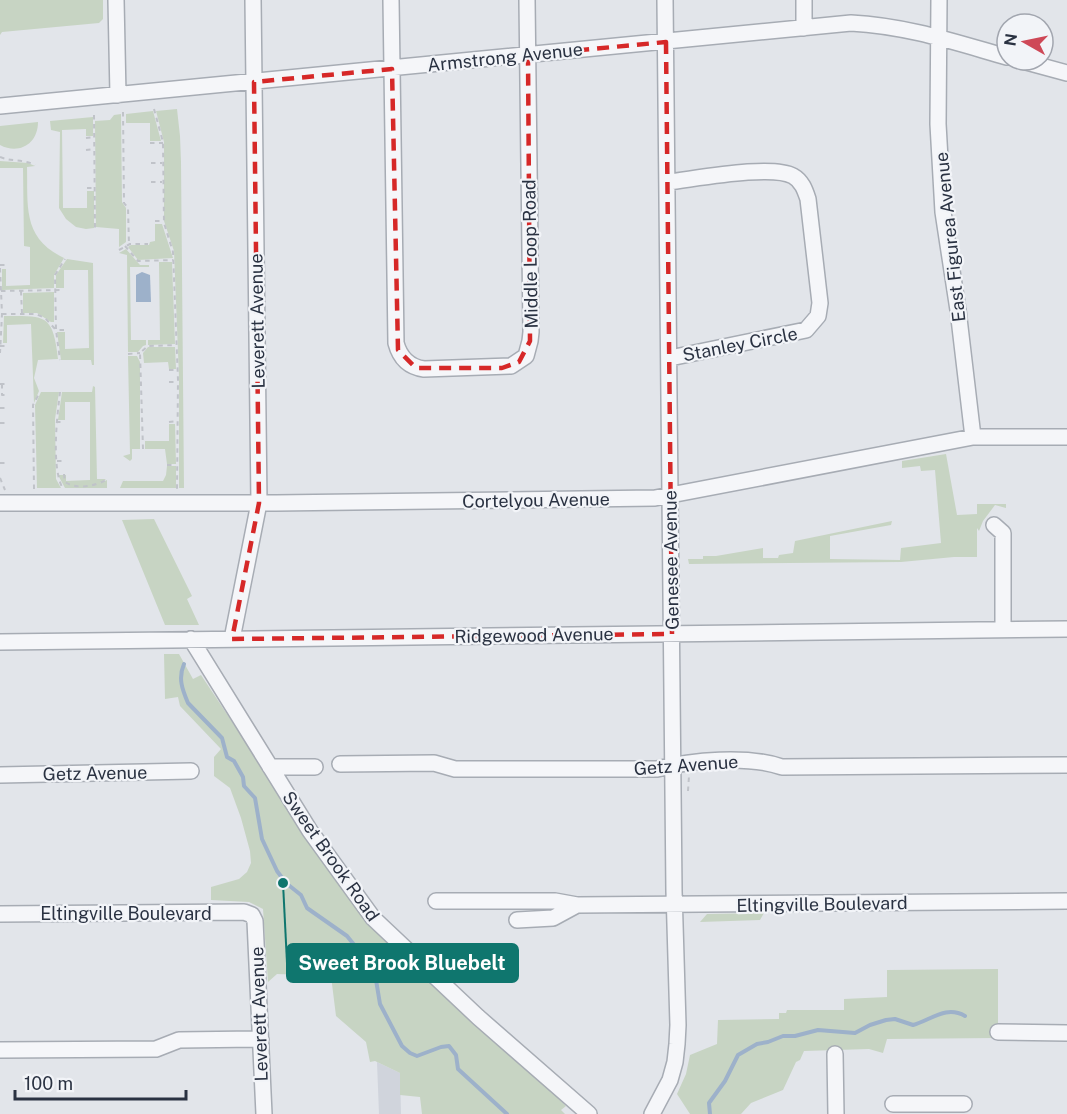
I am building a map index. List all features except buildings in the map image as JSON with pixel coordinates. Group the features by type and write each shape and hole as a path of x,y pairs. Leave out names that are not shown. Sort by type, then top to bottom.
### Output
{"street":[{"path":"116,0 118,95"},
{"name":"Leverett Avenue","path":"232,639 259,503 253,0"},
{"name":"Middle Loop Road","path":"391,0 396,337 398,350 407,363 416,368 502,368 519,362 526,356 530,341 527,0"},
{"name":"Genesee Avenue","path":"652,1114 663,1095 675,1062 678,1025 674,905 665,0"},
{"path":"804,0 804,28"},
{"name":"East Figurea Avenue","path":"939,0 938,124 943,212 958,310 973,438"},
{"name":"Armstrong Avenue","path":"0,106 851,24 883,25 913,30 995,54"},
{"name":"Stanley Circle","path":"668,182 770,170 794,176 805,189 820,303 818,316 806,330 670,358"},
{"name":"Cortelyou Avenue","path":"3,498 259,503 648,499 973,438 1067,436"},
{"path":"994,525 1003,533 1003,629"},
{"name":"Ridgewood Avenue","path":"0,642 1067,629"},
{"name":"Sweet Brook Road","path":"191,639 310,831 373,918 478,1017 589,1114"},
{"name":"Getz Avenue","path":"340,764 434,763 455,769 657,769 688,762 754,761 765,761 782,767 1067,765"},
{"path":"270,767 315,767"},
{"name":"Getz Avenue","path":"0,776 191,771"},
{"name":"Eltingville Boulevard","path":"436,901 555,901 577,905 674,905 1067,901"},
{"name":"Eltingville Boulevard","path":"517,920 552,918 577,905"},
{"name":"Eltingville Boulevard","path":"0,914 244,912 252,915"},
{"name":"Leverett Avenue","path":"252,915 255,921 264,1114"},
{"path":"998,1032 1067,1033"},
{"path":"0,1050 156,1049 179,1040 261,1039"},
{"path":"836,1054 836,1114"},
{"path":"893,1104 939,1109 964,1104"}],"path":[{"path":"154,109 163,143 163,221 173,252 177,370 177,491"},
{"path":"123,112 124,203 128,208 127,245 138,261 173,260"},
{"path":"94,115 95,229"},
{"path":"86,138 94,137"},
{"path":"150,143 163,143"},
{"path":"86,150 95,149"},
{"path":"0,158 28,161 35,165"},
{"path":"151,163 162,162"},
{"path":"151,182 162,182"},
{"path":"87,188 95,188"},
{"path":"155,221 163,221"},
{"path":"119,250 127,245 147,244"},
{"path":"60,360 56,330 55,275 65,259"},
{"path":"0,353 2,314 0,266 6,265"},
{"path":"1,291 64,290"},
{"path":"21,291 22,314"},
{"path":"2,314 40,315 56,330 64,330"},
{"path":"147,340 147,346"},
{"path":"128,354 140,353 147,346 176,345"},
{"path":"0,346 7,346"},
{"path":"140,353 143,449"},
{"path":"169,370 177,370"},
{"path":"169,382 177,382"},
{"path":"7,384 1,384 2,395 8,395"},
{"path":"34,493 33,405 40,392"},
{"path":"60,392 56,422 57,478 65,492"},
{"path":"0,408 5,408"},
{"path":"56,422 65,422"},
{"path":"169,422 177,422"},
{"path":"0,423 5,423"},
{"path":"57,461 66,461"},
{"path":"0,463 6,463"},
{"path":"167,465 177,465"},
{"path":"57,474 65,474 65,482 71,486"},
{"path":"0,478 3,498"},
{"path":"63,488 95,485 106,480"},
{"path":"688,791 689,766"}],"highlighted area":[{"path":"666,42 672,634 232,639 259,503 254,82 392,69 398,350 416,368 502,368 519,362 530,341 528,55"}],"shaded area":[{"path":"377,1062 400,1073 401,1114 379,1114"}],"green space":[{"path":"0,0 103,0 103,19 99,23 2,32 0,35"},
{"path":"177,109 181,162 184,488 179,488 179,377 174,251 164,221 164,142 156,111"},
{"path":"153,111 161,141 150,141 150,123 126,123 126,114"},
{"path":"121,114 122,202 126,208 126,242 119,247 119,229 96,227 95,121 110,120 114,115"},
{"path":"93,117 93,136 86,136 86,129 62,130 63,208 87,208 87,191 94,191 94,228 86,229 76,227 66,219 59,208 60,132 51,130 50,121"},
{"path":"38,122 31,142 14,149 0,145 0,126"},
{"path":"0,161 28,163 35,166 27,167 30,220 41,241 50,250 64,258 54,275 54,288 2,290 2,269 6,269 6,286 30,285 30,247 24,246 23,168 0,168"},
{"path":"155,224 162,224 173,258 138,260 128,247 149,245 150,242 155,241"},
{"path":"126,249 140,265 149,265 149,267 130,267 131,340 146,340 146,345 138,352 128,352 127,255 119,253"},
{"path":"67,259 93,263 94,365 91,360 61,360 57,332 65,332 65,349 89,348 88,270 64,270 64,288 56,288 56,275"},
{"path":"159,262 172,262 175,344 148,345 148,340 160,340"},
{"path":"54,292 54,322 37,313 23,313 23,293"},
{"path":"4,316 38,317 50,325 53,333 58,359 38,360 34,378 39,391 34,403 31,324 7,325 7,343 3,343"},
{"path":"148,347 175,347 176,369 169,369 168,362 144,363 143,353"},
{"path":"128,356 137,356 140,362 140,449 132,449 130,461 123,456 130,454"},
{"path":"93,386 95,387 97,479 106,479 100,483 107,480 107,488 65,488 58,475 66,475 66,481 90,480 90,402 65,402 65,420 58,420 62,392 92,392"},
{"path":"41,392 59,392 55,419 56,479 61,488 37,488 35,405"},
{"path":"169,424 175,424 176,464 167,464 165,449 145,449 145,441 169,441"},
{"path":"946,454 957,515 977,514 977,504 1006,504 1006,508 995,505 983,521 979,531 977,528 977,557 901,562 689,564 688,559 703,559 703,556 763,548 763,558 778,558 779,555 793,553 795,541 892,521 891,525 830,536 830,559 900,560 901,548 941,543 935,470 921,471 920,466 902,468 902,461"},
{"path":"167,466 176,466 176,488 120,488 123,481 163,481"},
{"path":"154,519 192,596 187,599 199,625 165,625 122,520"},
{"path":"164,654 179,654 193,679 201,675 364,920 408,963 554,1094 566,1106 561,1110 565,1114 422,1114 420,1097 400,1095 400,1073 375,1061 370,1062 366,1042 336,1016 331,976 277,974 268,982 263,909 249,902 211,900 211,887 239,879 247,872 251,863 250,851 230,788 214,776 214,757 221,749 180,706 178,697 165,699"},
{"path":"764,913 760,920 700,922 707,914"},
{"path":"998,969 998,1027 995,1038 887,1039 883,1053 869,1049 804,1051 800,1060 796,1062 783,1090 751,1103 741,1114 690,1114 677,1094 686,1074 690,1055 717,1044 718,1020 779,1019 779,1013 786,1013 787,1010 844,1010 844,999 887,997 887,970"}],"water":[{"path":"142,272 150,275 151,302 136,302 136,275"}],"waterway":[{"path":"184,664 181,674 182,684 188,703 222,738 227,757 234,761 243,777 244,786 255,798 262,839 277,871 286,883 301,895 307,908 347,936 360,952 376,980 380,1004 402,1046 417,1056 449,1046 456,1055 458,1069 507,1114"},
{"path":"710,1114 709,1103 725,1081 738,1055 757,1044 783,1036 795,1036 818,1030 855,1033 886,1020 895,1019 913,1025 939,1014 951,1012 965,1016"}],"place":[{"name":"Sweet Brook Bluebelt","path":"283,883"}]}
